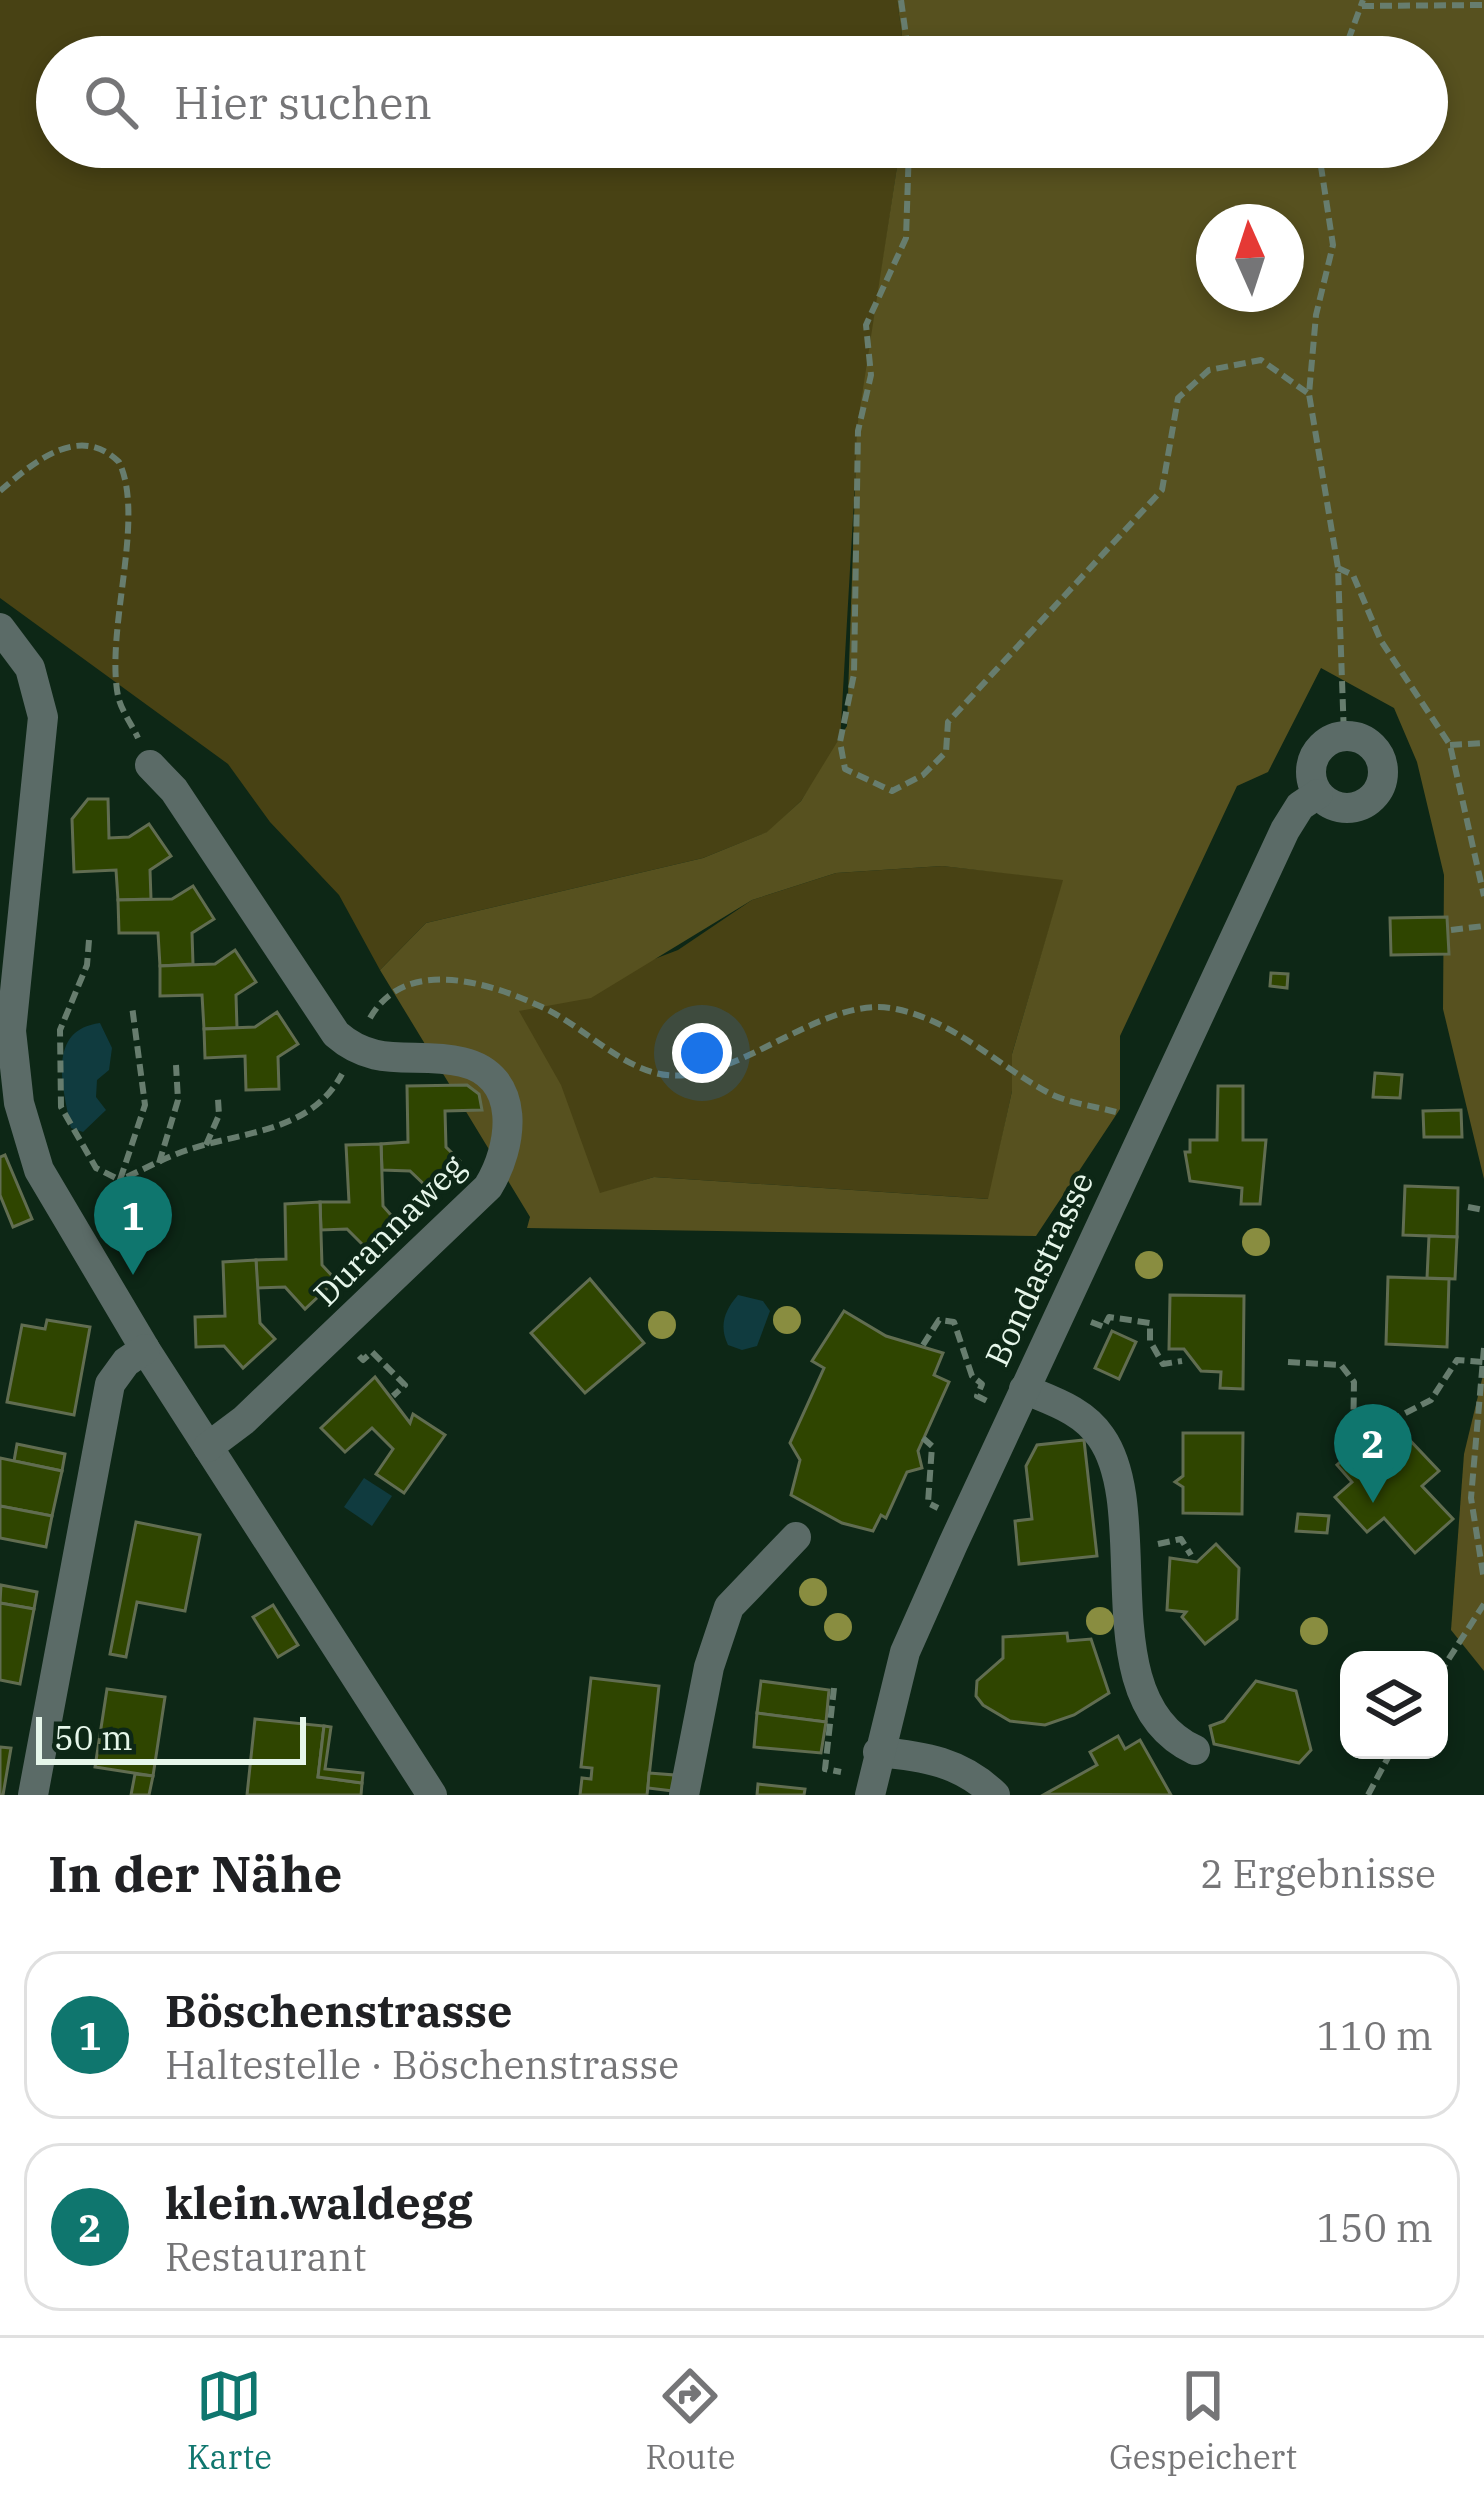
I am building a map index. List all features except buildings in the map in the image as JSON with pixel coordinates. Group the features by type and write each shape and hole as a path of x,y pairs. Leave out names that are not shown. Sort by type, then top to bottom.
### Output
{"street":[{"path":"0,628 30,668 43,717 13,998 19,1103 55,1204 432,1795"},
{"path":"1318,794 1328,803 1355,808 1368,802 1383,781 1379,754 1358,737 1344,736"},
{"name":"Bondastrasse","path":"870,1795 905,1652 1285,830 1300,806 1318,794 1312,782 1314,757 1332,739 1344,736"},
{"name":"Durannaweg","path":"150,765 173,790 336,1034 373,1057 469,1064 491,1077 509,1122 506,1153 488,1187 244,1420 208,1447"},
{"path":"33,1795 110,1384 126,1362 145,1349"},
{"path":"1024,1389 1084,1417 1103,1438 1117,1484 1134,1660 1165,1732 1196,1750"},
{"path":"684,1795 710,1666 728,1607 796,1537"},
{"path":"878,1752 933,1757 970,1774 995,1795"}],"path":[{"path":"901,0 906,36"},
{"path":"1350,36 1362,3 1484,5"},
{"path":"908,168 906,238 866,326 871,375 858,430 854,674 839,742 845,769 892,791 923,775 946,752 948,722 1162,490 1178,398 1209,370 1261,359 1309,394"},
{"path":"1321,168 1334,245 1316,315 1309,394 1338,568 1344,736"},
{"path":"0,491 37,461 72,444 94,445 119,462 128,507 118,604 118,697 150,765"},
{"path":"1338,568 1353,575 1382,641 1450,745 1484,896"},
{"path":"1450,745 1484,743"},
{"path":"1450,930 1484,926"},
{"path":"88,940 88,965 60,1030 61,1107 96,1168 120,1180"},
{"path":"367,1024 396,990 448,977 541,1006 653,1072 689,1072 734,1060 832,1018 890,1007 940,1023 1051,1094 1130,1115"},
{"path":"112,1240 120,1180 145,1105 132,1006"},
{"path":"120,1180 206,1145 291,1122 335,1087 348,1063"},
{"path":"159,1163 178,1100 176,1065"},
{"path":"206,1145 219,1115 218,1099"},
{"path":"1468,1207 1484,1210"},
{"path":"1110,1317 1150,1323 1150,1341 1163,1364 1182,1361"},
{"path":"922,1345 940,1320 954,1322 978,1383"},
{"path":"1484,1348 1471,1498 1484,1580"},
{"path":"375,1354 405,1385 393,1396"},
{"path":"1353,1420 1392,1420 1432,1400 1457,1360 1483,1362"},
{"path":"1288,1362 1341,1365 1354,1382 1353,1444"},
{"path":"923,1438 932,1446 928,1503 946,1512"},
{"path":"1448,1660 1484,1604"},
{"path":"834,1688 825,1769 841,1772"},
{"path":"1368,1795 1387,1759"}],"shaded area":[{"path":"0,0 897,0 902,36 36,36 36,168 897,168 858,431 840,742 801,801 768,832 703,858 426,923 380,970 339,895 270,822 228,764 0,598"},
{"path":"897,0 1484,0 1484,1179 1443,1009 1444,875 1417,762 1394,708 1321,668 1268,772 1237,786 1120,1036 1120,1109 1036,1236 527,1228 530,1217 380,970 426,923 703,858 767,832 801,801 847,726 857,428 897,168 1448,168 1448,36 902,36","holes":["942,866 1063,880 1012,1054 1012,1091 988,1199 654,1177 600,1193 561,1085 519,1011 591,998 752,900 836,873"]},
{"path":"942,866 1064,879 1012,1054 1012,1091 989,1199 654,1177 600,1194 518,1011 678,950 752,900 836,873"},
{"path":"1484,1371 1484,1671 1451,1630 1464,1454"}],"water":[{"path":"100,1023 112,1048 109,1070 97,1080 96,1097 106,1110 83,1132 71,1128 62,1063 72,1037"},
{"path":"738,1295 763,1301 770,1311 757,1346 742,1350 728,1345 724,1331 726,1313"},
{"path":"364,1478 392,1496 372,1526 344,1507"}],"place":[{"name":"Böschenstrasse","path":"133,1275"},
{"name":"klein.waldegg","path":"1373,1503"}]}
